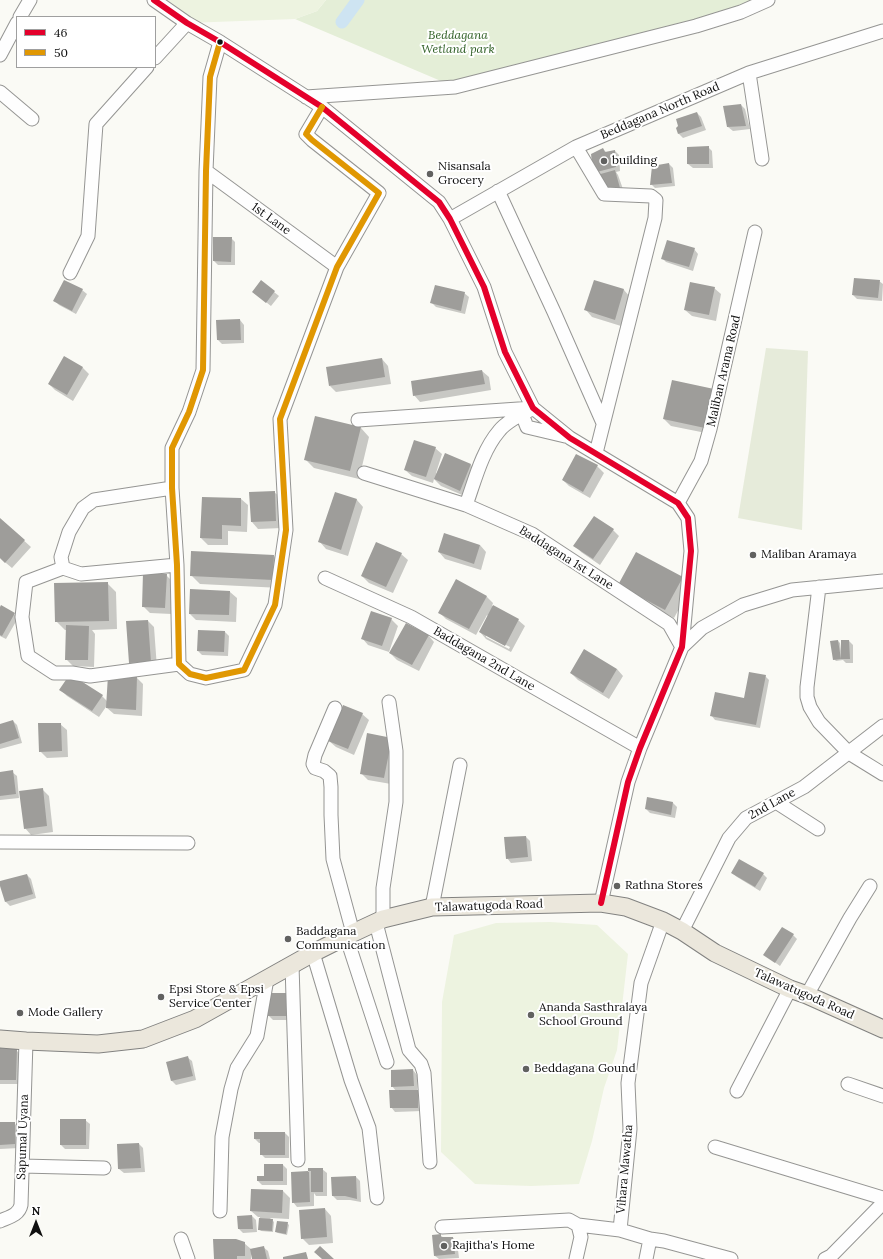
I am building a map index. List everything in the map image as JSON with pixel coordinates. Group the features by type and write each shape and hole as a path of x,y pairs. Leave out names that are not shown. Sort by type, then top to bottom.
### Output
{"main road":[{"name":"Talawatugoda Road","path":"0,1039 98,1044 143,1039 195,1019 349,934 380,921 432,907 601,903 626,907 663,921 682,931 715,953 790,989 807,995 883,1029"}],"street":[{"path":"21,16 30,0"},
{"path":"154,0 187,23 220,42 322,107 439,202 450,219 484,287 505,352 528,411 527,427 570,438"},
{"path":"306,96 455,87 696,26 741,12 768,0"},
{"path":"156,57 187,23"},
{"path":"0,54 16,25"},
{"name":"Beddagana North Road","path":"450,219 576,147 749,73 883,31"},
{"path":"220,42 210,77 206,170 203,370 189,412 172,448 172,488 177,565 179,664 190,674 206,678 244,670 276,605 286,530 280,419 337,267 380,193 306,134 322,107"},
{"path":"70,273 88,236 96,124 146,68"},
{"path":"749,73 762,159"},
{"path":"0,92 32,119"},
{"path":"576,147 604,194 651,196 656,200 655,218 596,453"},
{"name":"1st Lane","path":"206,170 337,267"},
{"path":"498,192 551,304 603,423"},
{"name":"Maliban Arama Road","path":"678,503 701,462 756,232"},
{"path":"466,505 485,454 500,430 528,411"},
{"path":"358,420 528,411 678,503 688,518 691,551 682,647 640,748 628,782 601,903"},
{"name":"Baddagana 1st Lane","path":"364,473 466,505 532,534 669,624 682,647"},
{"path":"63,568 61,557 69,532 83,508 94,500 172,488"},
{"path":"177,565 81,574 63,568 26,582 22,617 28,656 54,673 72,673 90,676 179,664"},
{"name":"Baddagana 2nd Lane","path":"324,578 411,617 640,748"},
{"path":"682,647 702,628 743,604 792,590 883,581"},
{"path":"819,588 807,687 807,697 810,707 819,722 849,753 883,774"},
{"path":"389,702 396,751 396,802 383,888 380,921 409,1050 421,1064 424,1073 430,1162"},
{"path":"335,708 315,755 313,764 315,768 324,771 330,776 333,859 349,934 387,1062"},
{"name":"2nd Lane","path":"682,931 729,838 746,818 804,788 883,726"},
{"path":"432,907 460,765"},
{"path":"776,802 818,829"},
{"path":"0,842 188,843"},
{"path":"807,995 850,918 870,886"},
{"name":"Vihara Mawatha","path":"620,1230 630,1129 628,1083 641,983 663,921"},
{"path":"313,953 351,1080 369,1128 377,1198"},
{"path":"292,965 298,1160"},
{"path":"220,1211 222,1137 231,1089 237,1068 257,1036 267,979"},
{"path":"736,1090 790,989"},
{"name":"Sapumal Uyana","path":"0,1220 18,1213 20,1210 26,1041"},
{"path":"848,1084 883,1096"},
{"path":"715,1147 883,1198"},
{"path":"22,1166 104,1168"},
{"path":"832,1258 883,1203"},
{"path":"442,1227 570,1220 578,1225 620,1230 731,1259"},
{"path":"576,1259 581,1238 578,1225"},
{"path":"181,1239 188,1259"},
{"path":"646,1259 650,1239"}],"green space":[{"path":"154,0 326,0 317,11 295,19 187,23"},
{"name":"Beddagana Wetland park","path":"326,0 768,0 455,87 295,19 317,11"},
{"path":"766,348 808,351 802,530 738,518"},
{"name":"Beddagana Gound","path":"550,922 597,925 628,954 617,1050 604,1088 592,1141 579,1184 531,1186 475,1184 441,1152 442,1002 454,935 496,923"}],"building":[{"path":"741,104 746,126 727,127 723,106"},
{"name":"building","path":"697,112 702,126 678,134 676,119"},
{"name":"building","path":"709,146 709,164 687,164 687,147"},
{"name":"building","path":"603,148 605,152 615,150 616,167 593,173 591,154"},
{"name":"building","path":"669,163 672,183 650,185 652,166"},
{"name":"building","path":"615,170 620,188 602,193 597,175"},
{"path":"213,237 232,237 231,262 213,261"},
{"path":"667,240 695,248 689,267 661,259"},
{"path":"854,278 880,280 878,298 852,295"},
{"path":"64,280 83,289 72,311 53,301"},
{"path":"261,280 275,291 266,303 252,292"},
{"path":"594,280 624,289 615,320 584,310"},
{"path":"690,282 715,287 709,315 684,310"},
{"path":"435,285 465,292 461,311 430,303"},
{"path":"240,319 241,340 217,340 216,320"},
{"path":"64,356 83,367 67,395 48,384"},
{"path":"382,358 385,377 329,386 326,367"},
{"path":"482,370 485,384 413,396 411,381"},
{"path":"672,380 714,389 705,428 663,419"},
{"path":"315,416 361,427 350,471 304,460"},
{"path":"414,440 436,447 426,477 404,470"},
{"path":"445,453 471,464 460,491 434,479"},
{"path":"576,454 598,465 583,492 562,480"},
{"path":"275,491 276,521 251,522 249,492"},
{"path":"335,492 357,499 341,550 318,542"},
{"path":"202,497 241,498 241,526 222,525 222,539 200,538"},
{"path":"594,516 614,529 593,559 573,546"},
{"path":"0,518 25,540 5,563 0,558"},
{"path":"444,533 480,545 474,564 438,552"},
{"path":"376,542 402,553 386,587 361,576"},
{"path":"191,551 274,555 273,580 190,576"},
{"path":"636,552 683,577 665,610 618,585"},
{"path":"143,573 167,574 165,608 142,607"},
{"path":"456,579 487,596 469,629 438,613"},
{"path":"108,582 109,621 55,622 54,583"},
{"path":"190,589 230,591 229,615 189,614"},
{"path":"1,605 15,613 2,636 0,635"},
{"path":"493,605 519,619 505,646 479,632"},
{"path":"371,611 392,618 382,646 361,639"},
{"path":"148,620 151,662 129,663 126,621"},
{"path":"406,623 429,635 412,665 389,653"},
{"path":"66,625 89,626 88,660 65,660"},
{"path":"198,630 225,631 224,652 197,651"},
{"path":"838,640 841,659 833,660 830,641"},
{"path":"841,640 849,640 850,659 841,659"},
{"path":"584,649 617,669 603,693 570,673"},
{"path":"749,672 766,675 756,725 710,716 715,692 744,698"},
{"path":"70,674 103,695 92,711 59,690"},
{"path":"108,675 137,677 136,710 106,708"},
{"path":"343,705 363,713 348,749 328,741"},
{"path":"13,720 19,738 0,744 0,724"},
{"path":"38,723 61,723 62,751 39,752"},
{"path":"367,733 392,738 384,778 360,774"},
{"path":"13,770 16,794 0,796 0,772"},
{"path":"43,788 47,826 24,829 19,791"},
{"path":"647,797 673,802 671,815 645,809"},
{"path":"526,836 528,857 506,859 504,837"},
{"path":"739,859 764,873 755,887 731,873"},
{"path":"27,874 33,894 5,902 0,881"},
{"path":"782,927 794,934 775,963 763,955"},
{"path":"268,993 287,993 287,1016 268,1016"},
{"path":"0,1048 17,1049 16,1080 0,1080"},
{"path":"188,1056 193,1076 171,1081 166,1062"},
{"path":"413,1069 414,1086 391,1087 391,1070"},
{"path":"389,1090 418,1090 418,1108 390,1108"},
{"path":"60,1119 86,1119 86,1145 60,1145"},
{"path":"0,1122 15,1122 15,1144 0,1145"},
{"path":"254,1132 285,1132 285,1155 260,1155 260,1139 254,1139"},
{"path":"139,1143 141,1168 118,1169 117,1144"},
{"path":"264,1164 283,1164 283,1181 257,1181 257,1176 264,1176"},
{"path":"308,1168 323,1168 323,1192 311,1192 311,1171 308,1171"},
{"path":"308,1171 310,1202 292,1203 291,1172"},
{"path":"356,1176 357,1199 345,1196 332,1196 331,1177"},
{"path":"251,1189 283,1190 282,1213 250,1211"},
{"path":"325,1208 327,1237 301,1239 299,1210"},
{"path":"252,1215 253,1229 238,1229 237,1216"},
{"path":"259,1218 273,1219 272,1231 258,1230"},
{"path":"277,1221 288,1222 286,1234 275,1232"},
{"name":"Rajitha's Home","path":"441,1234 441,1237 453,1237 455,1254 434,1256 432,1235"},
{"path":"213,1239 236,1239 245,1242 245,1256 237,1256 237,1259 214,1259"},
{"path":"264,1246 267,1259 252,1259 250,1249"},
{"path":"320,1246 334,1259 322,1259 314,1252"},
{"path":"306,1252 308,1259 283,1259 283,1257"}],"waterway":[{"path":"342,22 358,0"}],"transit line":[{"name":"46","path":"154,0 187,23 220,42 322,107 439,202 450,219 484,287 505,352 533,408 570,438 678,503 688,518 691,551 682,647 640,748 628,782 601,903"},
{"name":"50","path":"220,42 210,77 206,171 203,370 189,412 172,448 172,488 177,565 179,664 190,674 206,678 244,670 275,605 286,530 280,419 337,267 379,193 306,134 322,107"}],"place":[{"name":"building","path":"604,161"},
{"name":"Nisansala Grocery","path":"430,174"},
{"name":"Maliban Aramaya","path":"753,555"},
{"name":"Rathna Stores","path":"617,886"},
{"name":"Baddagana Communication","path":"288,939"},
{"name":"Epsi Store & Epsi Service Center","path":"161,997"},
{"name":"Mode Gallery","path":"20,1013"},
{"name":"Ananda Sasthralaya School Ground","path":"531,1015"},
{"name":"Beddagana Gound","path":"526,1069"},
{"name":"Rajitha's Home","path":"444,1246"}]}
